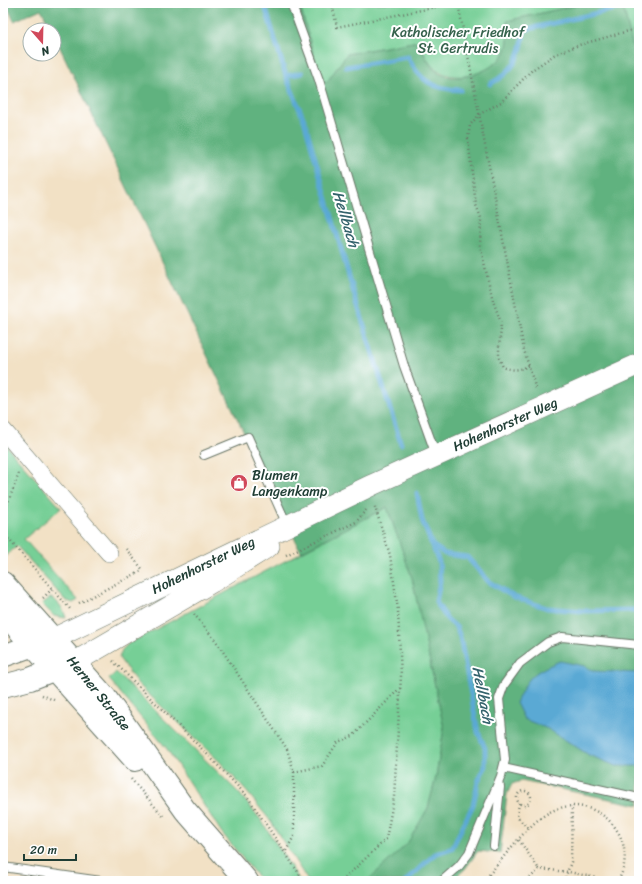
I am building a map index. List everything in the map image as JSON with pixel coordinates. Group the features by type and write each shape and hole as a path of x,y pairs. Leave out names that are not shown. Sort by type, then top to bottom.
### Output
{"main road":[{"name":"Herner Straße","path":"3,583 43,642 65,666 105,697 185,810 247,881"},
{"name":"Herner Straße","path":"3,612 43,642"},
{"path":"3,656 43,642"},
{"path":"3,686 65,666"}],"street":[{"name":"Hohenhorster Weg","path":"65,666 212,582 273,544 354,502 374,495 436,456 639,364"},
{"path":"3,430 109,553"},
{"name":"Hohenhorster Weg","path":"43,642 287,524 374,495"}],"lane":[{"path":"291,3 319,80 404,366 436,456"},
{"path":"204,455 248,437 287,524"},
{"path":"442,881 459,866 470,853 501,776 505,760 499,699 504,685 520,663 548,642 562,638 639,645"},
{"path":"503,768 639,798"},
{"path":"494,846 501,776"},
{"path":"3,867 101,881"}],"path":[{"path":"332,3 337,27 457,3 480,114 524,350 542,408"},
{"path":"529,366 518,370 511,370 503,367 499,358 500,320 493,301 480,245 481,218 476,205 468,139 470,126 480,114 501,102 532,70 554,55 579,45 639,28"},
{"path":"3,516 20,469 30,460"},
{"path":"280,558 356,522 374,495"},
{"path":"342,881 386,839 394,796 400,688 400,647 396,594 390,555 374,495"},
{"path":"3,533 69,608 143,570"},
{"path":"109,553 120,542 158,587"},
{"path":"192,611 216,641 287,749 294,772 294,836 286,851"},
{"path":"112,660 207,754 246,796 286,851 304,881"},
{"path":"294,772 322,766 338,742 353,736 400,688"},
{"path":"127,775 164,816"},
{"path":"519,803 526,805 529,803 531,800 529,793 526,791 519,793 517,796 519,803 516,817 529,829"},
{"path":"564,881 569,872 571,862 572,806"},
{"path":"484,881 529,829 550,812 559,808 572,806 601,809"},
{"path":"519,840 539,869 569,872 610,881"},
{"path":"527,881 539,869"},
{"path":"618,881 625,875"}],"green space":[{"path":"6,3 299,3 322,84 327,82 347,54 419,41 428,62 441,74 446,76 461,77 478,73 493,65 504,54 508,42 507,21 586,3 622,3 639,72 639,805 521,781 512,784 507,794 500,853 478,851 465,869 451,881 367,881 407,844 428,808 436,777 444,728 412,578 387,507 301,552 62,52 62,22 48,22 41,9 14,21"},
{"name":"Katholischer Friedhof St. Gertrudis","path":"299,3 586,3 507,21 508,42 504,54 498,61 481,72 471,75 450,76 441,72 433,67 428,61 419,41 347,54 327,82 322,84"},
{"path":"622,3 639,3 639,72"},
{"path":"3,442 61,508 24,539 78,600 73,603 65,600 17,546 3,558"},
{"path":"387,507 412,577 444,728 436,777 428,808 408,844 367,881 308,881 269,819 247,792 220,762 138,684 119,658 122,650 128,644"},
{"path":"50,598 56,601 60,606 66,618 54,616 42,604"},
{"path":"116,672 238,792 261,820 300,881 261,881 222,833 167,749 109,679"}],"water":[{"path":"560,661 584,666 593,671 639,673 639,766 616,766 589,755 548,729 524,719 516,703 524,686 537,672"}],"waterway":[{"name":"Hellbach","path":"264,3 286,76 304,120 353,290 401,444"},
{"path":"490,84 505,74 515,62 521,48 524,30 619,8"},
{"path":"346,67 408,57 418,73 429,82 443,88 461,90"},
{"path":"286,76 302,73"},
{"name":"Hellbach","path":"406,881 435,854 452,848 473,805 478,782 485,766 485,748 478,732 460,637 456,627 447,619 436,602 440,581 439,562 422,520 417,493"},
{"path":"432,545 445,554 467,557 489,582 514,597 547,608 583,611 639,610"}],"place":[{"name":"Blumen Langenkamp","path":"239,483"}]}
